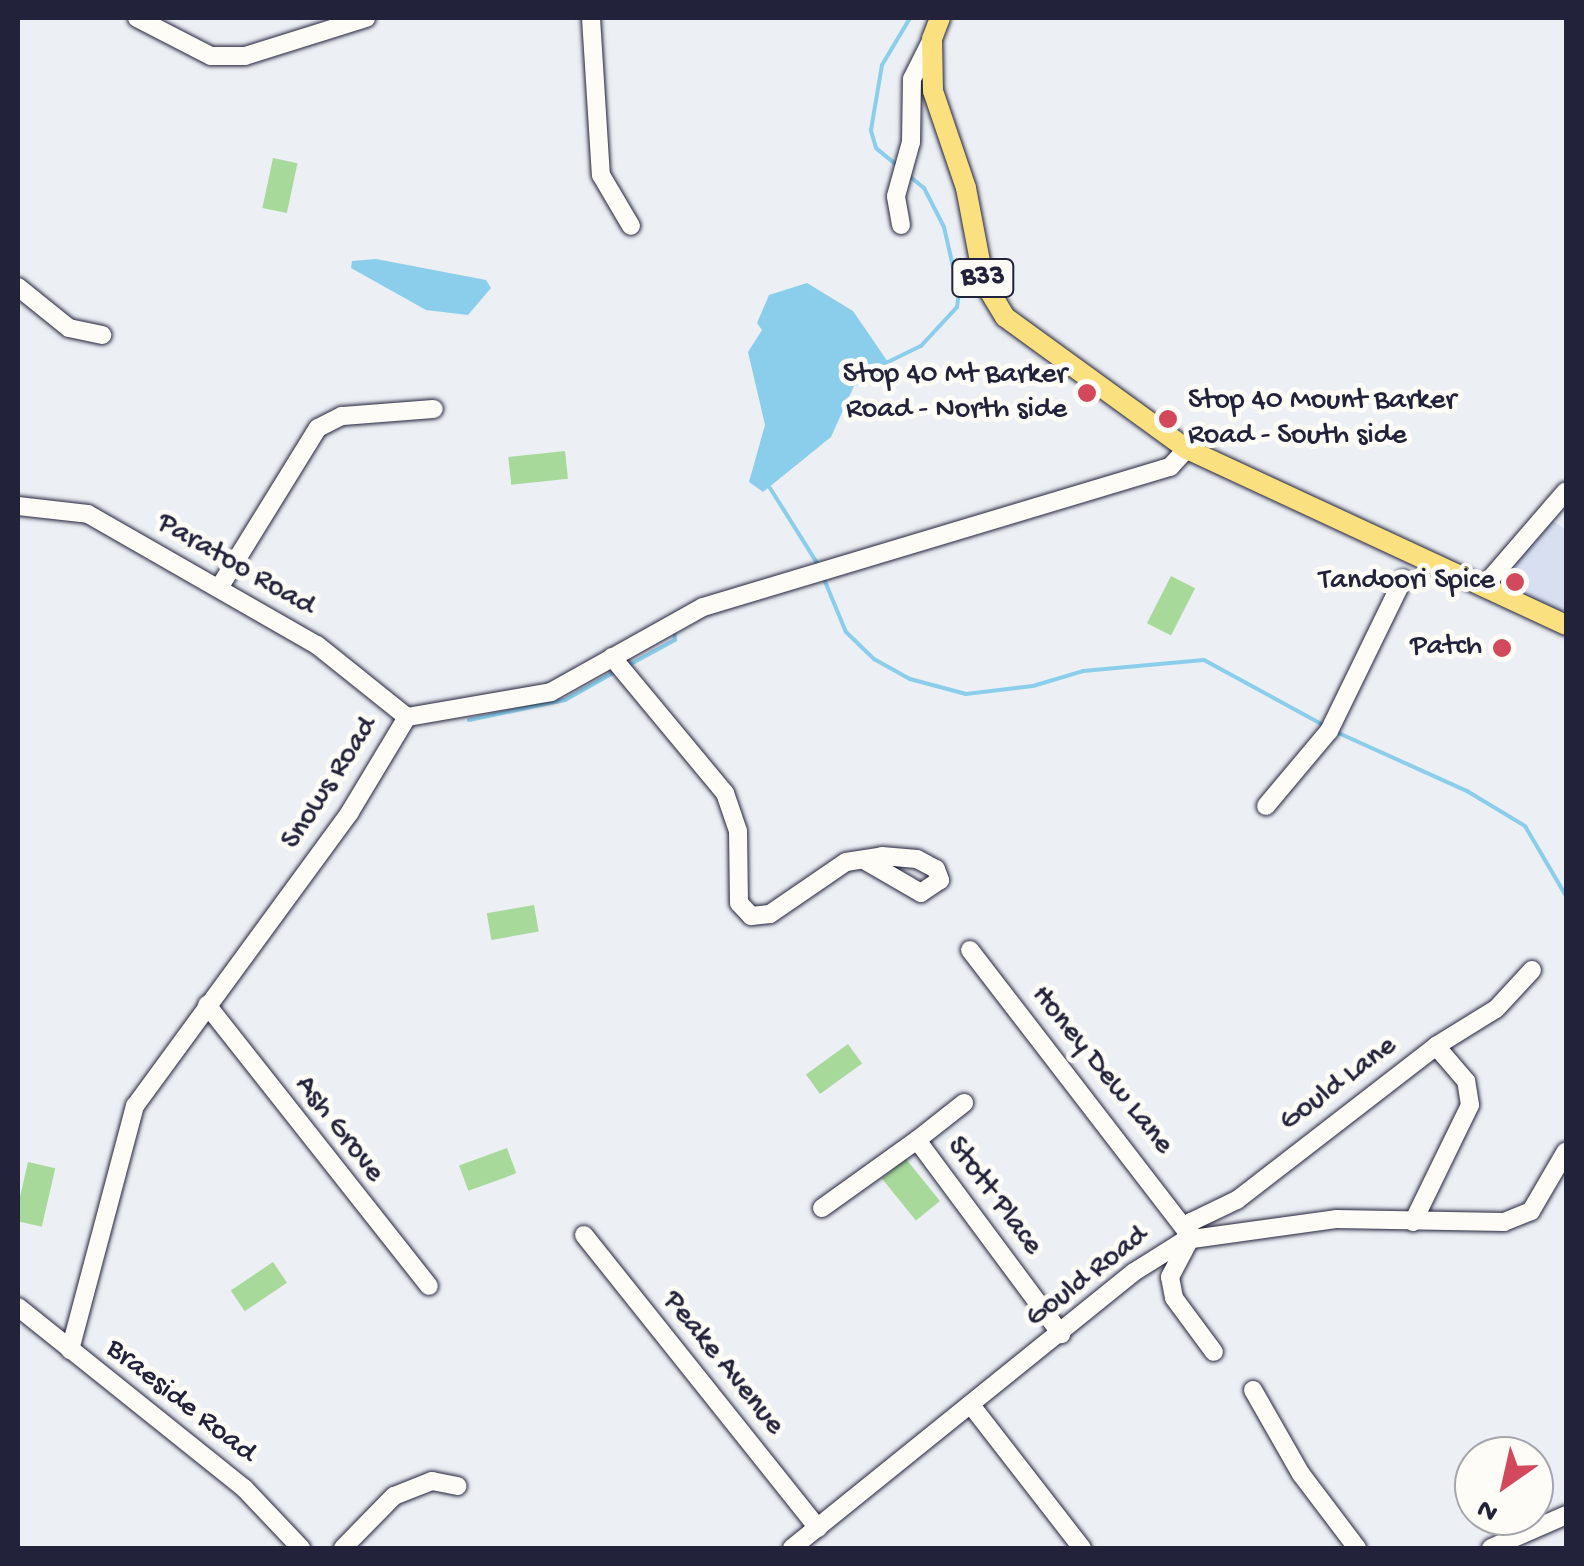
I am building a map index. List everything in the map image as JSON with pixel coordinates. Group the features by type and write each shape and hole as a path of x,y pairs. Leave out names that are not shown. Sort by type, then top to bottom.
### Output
{"main road":[{"name":"B33","path":"940,18 932,39 934,91 966,188 984,282 1005,316 1187,449 1566,625"}],"street":[{"path":"137,18 211,56 244,56 366,18"},
{"path":"591,18 602,175 631,226"},
{"path":"901,225 912,79 932,39"},
{"path":"18,287 69,328 102,335"},
{"path":"219,588 318,428 342,416 434,408"},
{"name":"Snows Road","path":"70,1350 135,1106 350,812 406,717 551,692 672,620 820,569 1170,468 1187,449"},
{"path":"1484,586 1566,492"},
{"name":"Paratoo Road","path":"18,506 88,514 316,645 406,717"},
{"path":"1266,806 1332,727 1403,579"},
{"path":"612,657 725,793 738,832 738,903 751,916 770,914 828,870 864,860"},
{"name":"Honey Dew Lane","path":"970,950 1187,1236"},
{"name":"Gould Lane","path":"1187,1236 1436,1046 1496,1009 1532,970"},
{"name":"Ash Grove","path":"207,1004 429,1286"},
{"path":"1413,1222 1470,1105 1466,1081 1436,1046"},
{"name":"Stott Place","path":"822,1208 964,1103"},
{"name":"Stott Place","path":"916,1140 1061,1334"},
{"name":"Gould Road","path":"792,1548 1187,1236 1336,1219 1504,1222 1531,1212 1566,1151"},
{"name":"Peake Avenue","path":"584,1235 818,1528"},
{"path":"1187,1236 1170,1277 1174,1298 1214,1352"},
{"name":"Braeside Road","path":"18,1306 244,1488 301,1548"},
{"path":"1253,1390 1301,1474 1358,1548"},
{"path":"971,1406 1082,1548"},
{"path":"343,1548 394,1496 432,1481 458,1486"},
{"path":"1492,1548 1566,1515"}],"shaded area":[{"path":"1545,515 1566,530 1566,606 1559,620 1484,586"}],"green space":[{"path":"273,158 297,163 287,213 262,208"},
{"path":"565,451 568,479 511,485 508,457"},
{"path":"1171,576 1195,588 1171,635 1147,623"},
{"path":"534,905 539,932 491,940 487,913"},
{"path":"848,1044 862,1063 820,1094 806,1075"},
{"path":"507,1148 516,1173 468,1191 459,1165"},
{"path":"906,1159 940,1201 916,1220 882,1179"},
{"path":"28,1162 55,1168 42,1227 18,1221"},
{"path":"273,1262 287,1283 245,1311 231,1291"}],"water":[{"path":"376,259 486,280 491,288 468,315 426,310 351,268 352,261"},
{"path":"807,283 853,311 888,362 880,378 854,386 831,437 763,492 749,482 765,425 748,352 762,330 757,323 769,295"}],"waterway":[{"path":"898,166 876,148 871,130 882,65 910,18"},
{"path":"888,362 921,346 957,307 959,293 944,227 924,188 909,176"},
{"path":"770,488 819,566"},
{"path":"824,579 846,632 874,659 910,679 966,694 1033,686 1083,671 1204,660 1325,726"},
{"path":"627,666 675,640 674,629"},
{"path":"469,720 565,700 613,673"},
{"path":"1334,731 1467,791 1525,826 1566,896"}],"place":[{"name":"Stop 40 Mt Barker Road - North side","path":"1087,393"},
{"name":"Stop 40 Mount Barker Road - South side","path":"1168,419"},
{"name":"Tandoori Spice","path":"1515,582"},
{"name":"Patch","path":"1502,648"}]}
